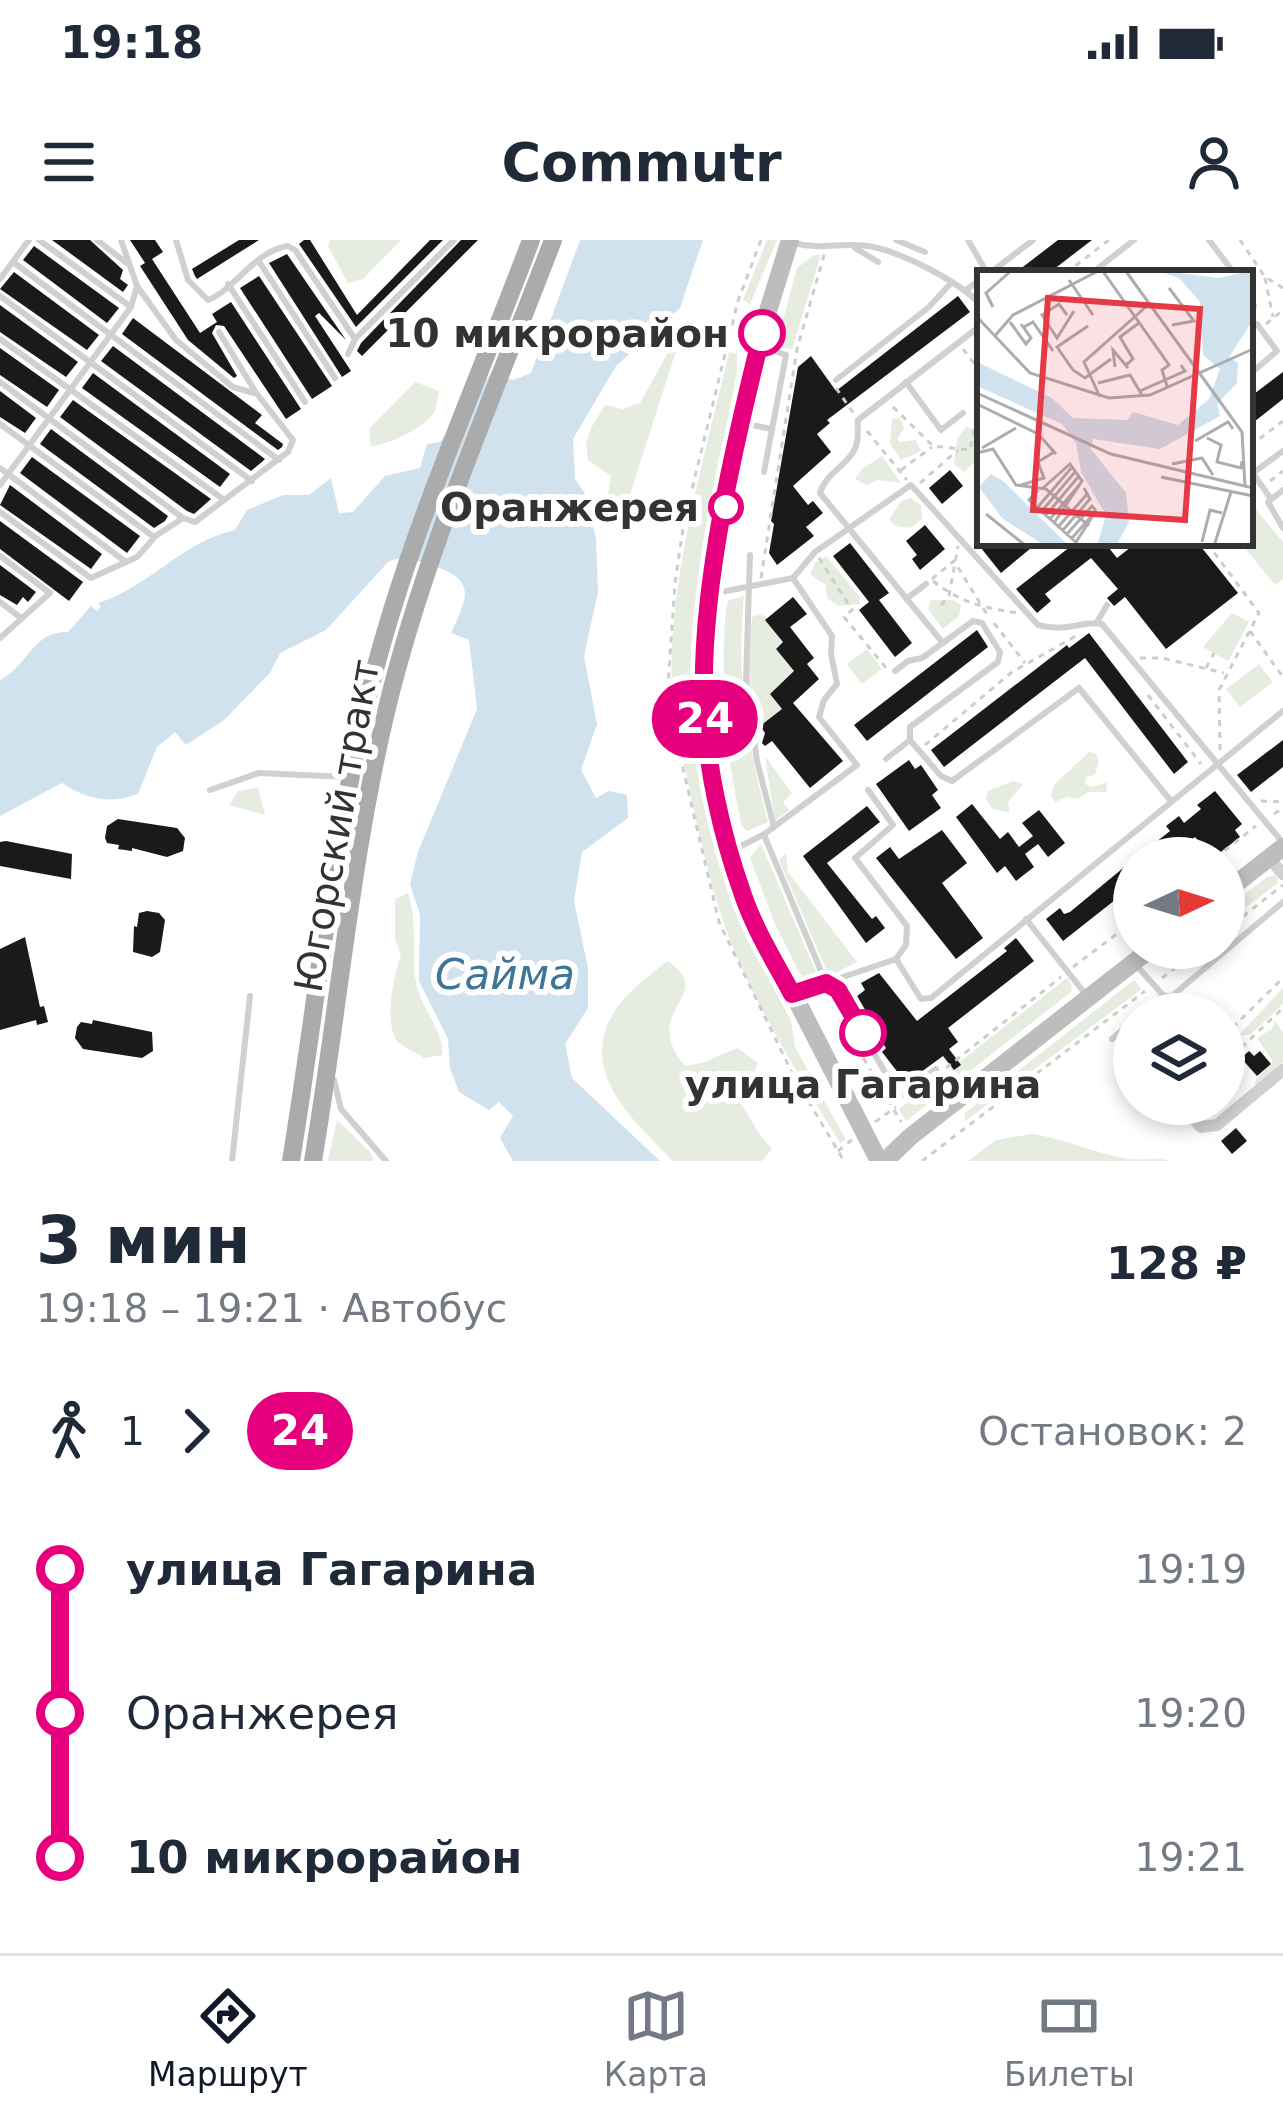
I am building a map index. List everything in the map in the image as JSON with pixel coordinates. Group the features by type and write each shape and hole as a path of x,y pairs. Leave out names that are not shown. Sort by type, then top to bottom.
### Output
{"main road":[{"name":"Югорский тракт","path":"313,1161 371,782 414,609 508,331 531,240"},
{"name":"Югорский тракт","path":"291,1161 352,778 393,607 508,331 553,240"},
{"path":"789,241 758,346 710,593 704,698 707,739 744,898 882,1161 1125,969"},
{"path":"1245,876 1278,850"}],"street":[{"path":"1278,850 1283,874"},
{"path":"1245,1102 1283,1070"}],"lane":[{"path":"0,279 29,240"},
{"path":"39,240 130,307"},
{"path":"97,240 131,266"},
{"path":"121,240 137,286 176,340 233,386 257,394"},
{"path":"176,240 188,280 208,300 281,246 295,250 355,339"},
{"path":"348,354 355,339 454,240"},
{"path":"880,250 886,240"},
{"path":"896,240 925,252"},
{"path":"968,240 987,270"},
{"path":"993,270 1033,240"},
{"path":"1096,270 1134,240"},
{"path":"1209,240 1232,270"},
{"path":"789,241 880,250 952,282 977,301"},
{"path":"852,246 878,262"},
{"path":"258,260 335,378"},
{"path":"13,262 278,460"},
{"path":"836,380 929,308 952,282"},
{"path":"967,290 977,282"},
{"path":"228,284 305,402"},
{"path":"0,485 112,336 137,286"},
{"path":"0,296 252,481"},
{"path":"1253,371 1277,351 1259,326"},
{"path":"943,643 820,494 824,478 847,460 857,442 858,420 977,328"},
{"path":"0,382 183,518 195,522 289,452 293,440 257,394 220,332"},
{"path":"0,339 223,499"},
{"path":"758,346 786,356 764,472"},
{"path":"906,382 941,430 963,413"},
{"path":"0,424 154,537"},
{"path":"741,424 772,429"},
{"path":"1253,471 1283,451"},
{"path":"0,468 126,562"},
{"path":"1253,475 1271,499"},
{"path":"710,593 793,578 803,561 845,528 913,487 1038,625 1057,630 1097,622 1107,605"},
{"path":"1283,490 1268,508 1283,528"},
{"path":"0,512 91,578 137,557 154,537 183,518"},
{"path":"750,555 745,652 749,718 774,827"},
{"path":"0,556 50,593 0,638"},
{"path":"730,851 764,835 857,765 819,717 824,700 837,684 832,636 793,578"},
{"path":"906,599 929,582"},
{"path":"0,602 22,618"},
{"path":"895,670 973,621 982,623 997,643 998,662 910,727 910,740 940,776 952,781 1079,688 1171,801"},
{"path":"1097,622 1218,763 1278,850"},
{"path":"896,959 926,1000 1283,711"},
{"path":"886,759 910,740"},
{"path":"210,790 260,772 352,778"},
{"path":"792,994 896,959 906,945 908,926 855,858 893,825 868,790"},
{"path":"764,835 826,983 838,990 899,1097 941,1068"},
{"path":"1172,993 1283,902"},
{"path":"1026,919 1088,997"},
{"path":"1140,969 1164,993"},
{"path":"232,1161 250,996"},
{"path":"332,1045 341,1109 386,1161"}],"path":[{"path":"761,240 738,301 684,522 667,700 719,922 794,1077 844,1161"},
{"path":"1070,270 1109,240"},
{"path":"1240,240 1265,277 1274,317"},
{"path":"760,586 797,349 826,248"},
{"path":"1265,277 1283,288"},
{"path":"1259,326 1283,310"},
{"path":"958,343 977,366"},
{"path":"836,380 836,388 858,420 913,487 960,449"},
{"path":"1253,444 1283,421"},
{"path":"899,471 933,446"},
{"path":"970,450 977,451"},
{"path":"941,605 949,596 960,538"},
{"path":"1210,546 1258,614 1226,674 1217,704 1218,763"},
{"path":"815,552 853,610 844,617 890,674 895,670"},
{"path":"954,561 929,582 981,608 1026,615"},
{"path":"954,561 981,608 1025,663"},
{"path":"1056,646 1057,630"},
{"path":"918,749 1025,663 1083,631"},
{"path":"1250,631 1283,677"},
{"path":"1205,670 1214,653"},
{"path":"1131,658 1162,658 1226,674"},
{"path":"1136,680 1207,771"},
{"path":"934,737 938,744"},
{"path":"1248,804 1283,805"},
{"path":"1242,837 1283,805"},
{"path":"1245,915 1283,885"},
{"path":"941,1068 1113,937"},
{"path":"826,983 827,997 923,1160 1174,969"},
{"path":"1245,1015 1283,978"},
{"path":"1245,1044 1283,1008"},
{"path":"838,1151 911,1095"}],"shaded area":[{"path":"330,240 401,240 363,279 348,283 328,246"},
{"path":"767,240 777,240 750,304 743,300"},
{"path":"821,255 792,349 780,347 778,339 797,268"},
{"path":"670,349 676,351 624,513 614,508 608,494 611,476 588,460 586,443 605,405 622,409 640,403"},
{"path":"729,352 737,354 737,370 694,610 690,698 695,756 706,815 738,920 791,1021 795,1047 846,1140 840,1143 778,1039 737,957 710,878 674,721 673,629 686,535"},
{"path":"415,382 439,391 435,411 406,434 371,446 369,429"},
{"path":"900,418 904,428 897,439 916,440 921,451 901,460 890,443 892,419"},
{"path":"966,427 977,430 977,460 964,472 954,464 957,439"},
{"path":"882,456 901,483 878,480 867,485 855,479 862,469"},
{"path":"910,498 921,505 922,519 910,528 896,526 889,520 901,501"},
{"path":"1253,510 1283,542 1283,579 1275,585 1243,546 1253,546"},
{"path":"826,556 860,597 859,604 838,606 827,598 826,585 810,574"},
{"path":"744,596 745,710 768,822 747,831 731,771 724,663 726,608 729,600"},
{"path":"931,600 953,600 961,605 959,616 943,629 928,609"},
{"path":"1232,613 1249,622 1228,661 1203,647"},
{"path":"762,614 783,642 776,649 795,673 770,694 782,709 762,725 748,672 752,617"},
{"path":"867,649 882,669 862,684 847,664"},
{"path":"1259,664 1273,682 1240,707 1226,689"},
{"path":"1089,752 1099,761 1095,775 1086,777 1085,784 1092,787 1107,782 1106,792 1055,802 1054,785"},
{"path":"765,756 792,793 783,802 789,810 775,821"},
{"path":"1013,781 1023,784 1008,802 1009,812 992,809 986,799 988,791"},
{"path":"258,788 265,815 229,805 238,791"},
{"path":"761,844 819,979 806,981 801,976 775,924 750,858"},
{"path":"786,853 788,872 857,962 829,976 779,860"},
{"path":"1276,875 1278,883 1245,908 1245,894"},
{"path":"408,893 416,982 442,1045 442,1055 424,1058 398,1042 391,1024 401,955 395,940 395,899"},
{"path":"667,961 681,973 685,984 669,1030 685,1066 737,1048 758,1063 751,1080 734,1096 772,1148 762,1161 673,1161 614,1092 602,1051 606,1029 623,1000"},
{"path":"1067,978 1071,992 906,1121 899,1109"},
{"path":"1134,980 1142,989 1137,993 1117,993"},
{"path":"1283,988 1283,1004 1250,1035 1245,1035 1245,1029"},
{"path":"1113,997 1113,1011 965,1121 965,1113"},
{"path":"1275,1020 1283,1033 1283,1062 1260,1086 1255,1085 1273,1062 1257,1038 1272,1029"},
{"path":"337,1120 370,1152 374,1161 328,1161"},
{"path":"1032,1134 1118,1157 1170,1161 968,1161 996,1140"}],"water":[{"name":"Сайма","path":"580,240 703,240 680,308 616,366 573,439 575,479 586,495 596,539 598,592 584,656 597,724 581,770 596,798 609,791 627,795 628,818 582,852 574,901 588,968 588,1008 565,1044 572,1078 660,1161 513,1161 500,1138 513,1116 499,1102 489,1110 459,1092 450,1068 448,1039 419,981 420,915 410,884 418,852 477,709 469,640 451,633 465,596 453,574 412,559 389,561 326,630 280,653 270,673 224,720 186,745 175,732 157,747 138,794 99,799 62,783 0,816 0,680 38,643 68,632 91,606 97,611 98,603 199,544 235,530 247,510 283,495 309,495 331,478 339,513 353,512 385,476 420,468 427,444 440,442 492,372 513,380 531,373"}],"building":[{"path":"52,240 90,240 123,270 120,279 128,285 123,292"},
{"path":"130,240 155,240 163,252 152,259 200,333 217,322 212,314 231,302 301,409 286,419 224,326 216,325 212,333 234,378 188,340 140,266 145,263"},
{"path":"239,240 259,240 197,279 192,269"},
{"path":"310,240 357,315 430,240 443,240 356,327 299,244"},
{"path":"461,240 478,240 362,356 357,351 361,343"},
{"path":"1058,240 1092,240 1053,270 1019,270"},
{"path":"34,246 119,308 107,323 23,260"},
{"path":"287,254 346,340 319,313 315,316 351,371 342,377 269,263"},
{"path":"14,272 99,335 87,350 0,289"},
{"path":"259,276 332,386 312,399 240,288"},
{"path":"958,296 970,312 827,420 830,423 817,434 831,452 793,486 808,505 813,501 823,513 806,527 814,536 777,565 769,553 771,521 798,367 811,356 836,391"},
{"path":"0,305 78,362 66,377 0,332"},
{"path":"133,318 262,415 255,423 282,447 278,450 122,334"},
{"path":"113,346 265,459 251,471 101,361"},
{"path":"0,348 59,390 47,407 0,375"},
{"path":"1283,372 1283,399 1253,423 1253,395"},
{"path":"93,373 230,474 220,487 82,388"},
{"path":"0,391 36,418 25,433 0,417"},
{"path":"73,400 211,499 194,514 187,511 60,417"},
{"path":"51,429 168,516 165,521 154,528 40,444"},
{"path":"32,457 140,536 127,553 20,473"},
{"path":"950,470 963,486 942,504 929,488"},
{"path":"10,485 102,554 91,569 0,505"},
{"path":"0,521 83,582 69,601 0,549"},
{"path":"925,525 945,549 920,570 912,559 917,555 906,541"},
{"path":"850,543 889,593 879,600 912,643 895,657 859,610 869,602 833,556"},
{"path":"979,546 1033,546 1001,573"},
{"path":"1071,546 1107,546 1117,558 1132,546 1200,546 1238,593 1166,649 1125,597 1114,606 1107,598 1118,589 1091,558 1045,594 1051,601 1037,613 1016,589"},
{"path":"0,565 36,592 28,602 23,597 17,605 0,595"},
{"path":"793,597 807,614 790,627 814,658 807,664 819,679 793,703 843,761 810,788 772,741 762,743 765,733 760,726 782,709 770,694 794,671 776,649 783,642 765,620"},
{"path":"977,630 988,647 867,741 854,725"},
{"path":"1089,633 1188,762 1174,774 1085,658 944,767 931,750"},
{"path":"1283,740 1283,767 1251,792 1237,775"},
{"path":"909,760 915,769 921,765 938,790 932,795 941,808 909,831 876,784"},
{"path":"1215,791 1242,824 1235,830 1240,837 1162,837 1170,831 1166,826 1179,816 1184,823 1201,809 1197,805"},
{"path":"972,804 1000,839 1008,832 1019,847 1033,836 1022,823 1039,810 1065,843 1048,857 1038,844 1025,854 1034,867 1016,881 1005,866 997,873 956,817"},
{"path":"867,806 880,822 827,863 872,919 876,916 885,928 866,943 803,856"},
{"path":"118,819 177,828 185,838 183,851 167,857 118,849 119,845 105,838 107,826"},
{"path":"942,830 967,863 942,883 983,938 956,959 876,858 890,847 899,859"},
{"path":"0,842 72,854 71,879 0,866"},
{"path":"1113,876 1113,902 1063,941 1046,919 1060,908 1064,914"},
{"path":"147,911 165,920 160,952 152,957 133,952 134,926 139,913"},
{"path":"25,937 40,1007 44,1006 48,1022 37,1025 36,1020 0,1030 0,949"},
{"path":"1016,938 1034,961 948,1028 958,1042 949,1049 961,1065 954,1070 943,1056 906,1083 852,1000 865,990 861,983 879,973 917,1021 1007,951 1004,948"},
{"path":"93,1020 152,1032 153,1051 142,1058 83,1049 75,1038 77,1027"},
{"path":"1260,1051 1271,1064 1257,1076 1245,1062 1245,1054"},
{"path":"1236,1128 1247,1141 1232,1154 1221,1141"}],"bus line":[{"name":"24","path":"762,333 710,593 705,647 707,739 733,861 764,943 792,994 826,983 838,990 863,1033"}],"place":[{"name":"10 микрорайон","path":"762,333"},
{"name":"Оранжерея","path":"726,507"},
{"name":"улица Гагарина","path":"863,1033"}]}
